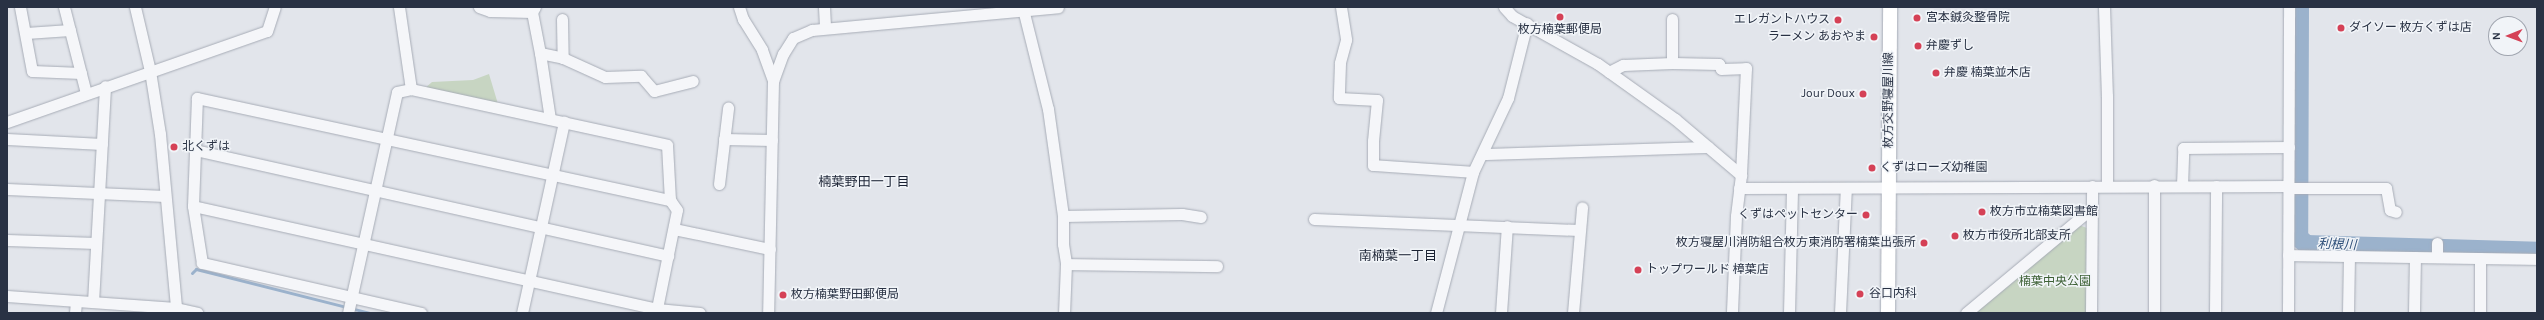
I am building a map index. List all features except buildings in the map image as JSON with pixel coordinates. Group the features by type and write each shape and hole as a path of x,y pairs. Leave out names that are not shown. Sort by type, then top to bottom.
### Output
{"main road":[{"name":"枚方交野寝屋川線","path":"1888,313 1890,7"}],"street":[{"path":"20,7 32,71 81,73"},
{"path":"64,7 86,92"},
{"path":"135,7 150,71 160,134 176,308"},
{"path":"7,122 86,92 267,31 275,7"},
{"path":"400,7 411,89"},
{"path":"479,7 490,11 533,10 550,119"},
{"path":"739,7 743,19 762,50 773,81"},
{"path":"824,7 825,28"},
{"path":"768,313 773,81 783,54 793,38 812,30 973,10 1058,7"},
{"path":"1341,7 1346,40 1340,63 1339,98 1377,100 1373,141 1373,165 1473,172"},
{"path":"1504,7 1512,16 1527,23 1609,72 1675,119 1742,175"},
{"path":"2104,7 2107,96 2107,186"},
{"path":"2288,313 2288,255 2293,188 2289,147 2289,7"},
{"path":"1023,9 1048,109 1063,216 1063,244 1066,264 1064,313"},
{"path":"562,19 563,58"},
{"path":"1672,20 1672,63"},
{"path":"1436,313 1473,172 1484,154 1508,98 1527,23"},
{"path":"26,33 70,30"},
{"path":"540,54 563,58 605,77 641,76 654,91 693,81"},
{"path":"1609,72 1623,65 1672,63 1719,64 1721,68 1746,68 1742,175 1739,188 1732,313"},
{"path":"93,302 105,86"},
{"path":"348,313 397,92 411,89 667,145 670,200 677,210 656,311"},
{"path":"421,313 202,263 193,206 197,98 670,200"},
{"path":"719,184 728,108"},
{"path":"522,313 564,122"},
{"path":"7,139 102,144"},
{"path":"724,139 772,140"},
{"path":"1484,154 1708,147"},
{"path":"2182,186 2183,148 2289,147"},
{"path":"195,150 668,256"},
{"path":"2154,185 2154,313"},
{"path":"1739,188 2154,185 2293,188 2386,188 2390,210 2396,212"},
{"path":"2092,186 2092,313"},
{"path":"2216,186 2216,313"},
{"path":"7,188 165,196"},
{"path":"1789,313 1792,188"},
{"path":"1840,313 1846,188"},
{"path":"193,206 656,311 700,313"},
{"path":"1573,313 1582,207"},
{"path":"1966,313 2092,208"},
{"path":"1063,216 1182,214 1201,217"},
{"path":"1314,219 1459,223 1580,230"},
{"path":"1501,313 1507,226"},
{"path":"674,229 770,248"},
{"path":"7,240 96,243"},
{"path":"2288,255 2415,257 2437,251 2480,258 2537,259"},
{"path":"2348,256 2348,313"},
{"path":"2414,313 2415,257"},
{"path":"2480,258 2480,313"},
{"path":"1066,264 1217,266"},
{"path":"7,296 93,302 134,309 176,308 197,313"},
{"path":"75,313 76,301"}],"green space":[{"path":"489,74 498,104 424,89 432,82 473,80"},
{"name":"楠葉中央公園","path":"2076,224 2087,228 2086,313 1973,313"}],"waterway":[{"name":"利根川","path":"2299,7 2298,237 2306,244 2537,251"},
{"path":"192,273 196,269 370,313"}],"place":[{"name":"枚方楠葉郵便局","path":"1560,17"},
{"name":"宮本鍼灸整骨院","path":"1917,18"},
{"name":"エレガントハウス","path":"1838,20"},
{"name":"ダイソー 枚方くずは店","path":"2341,28"},
{"name":"ラーメン あおやま","path":"1874,37"},
{"name":"弁慶ずし","path":"1918,46"},
{"name":"弁慶 楠葉並木店","path":"1936,73"},
{"name":"Jour Doux","path":"1863,94"},
{"name":"北くずは","path":"174,147"},
{"name":"くずはローズ幼稚園","path":"1872,168"},
{"name":"枚方市立楠葉図書館","path":"1982,212"},
{"name":"くずはペットセンター","path":"1866,215"},
{"name":"枚方市役所北部支所","path":"1955,236"},
{"name":"枚方寝屋川消防組合枚方東消防署楠葉出張所","path":"1924,243"},
{"name":"トップワールド 樟葉店","path":"1638,270"},
{"name":"谷口内科","path":"1860,294"},
{"name":"枚方楠葉野田郵便局","path":"783,295"}],"district":[{"name":"楠葉野田一丁目","path":"864,182"},
{"name":"南楠葉一丁目","path":"1398,256"}]}
